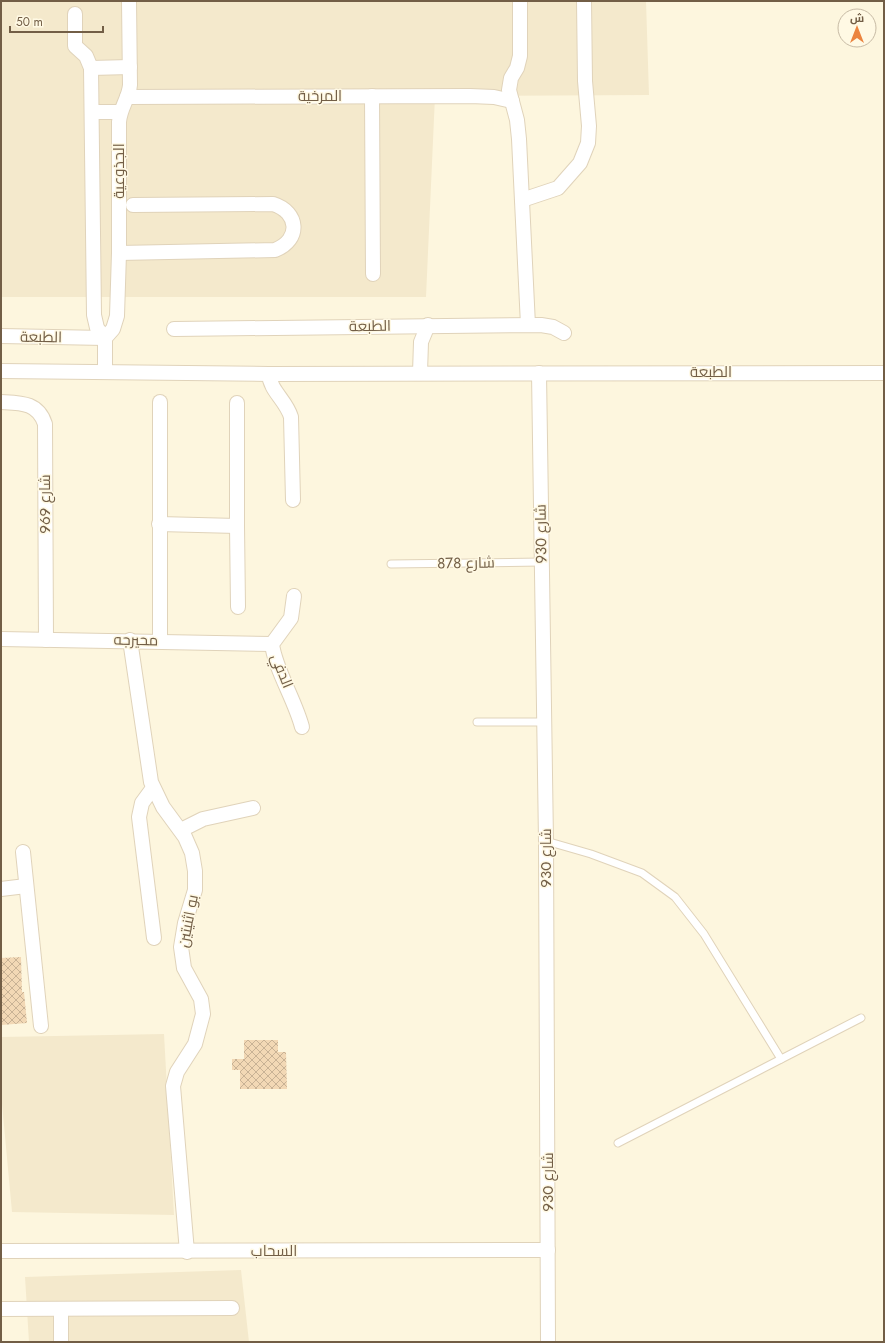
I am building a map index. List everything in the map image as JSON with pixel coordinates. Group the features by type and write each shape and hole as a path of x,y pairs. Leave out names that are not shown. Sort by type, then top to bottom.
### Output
{"street":[{"name":"الجذوعية","path":"105,338 110,334 116,322 119,253 119,122 120,112 130,89 129,1"},
{"path":"520,1 520,56 510,84 512,102 519,129 528,325"},
{"path":"522,200 558,188 580,163 588,142 584,1"},
{"path":"75,14 75,46 86,56 91,68 130,67"},
{"name":"الجذوعية","path":"91,68 94,315 97,328 105,338 105,372"},
{"path":"372,96 373,274"},
{"name":"المرخية","path":"127,97 482,96 512,102"},
{"path":"92,112 120,112"},
{"path":"119,253 275,250 287,243 294,230 291,216 286,210 273,204 133,205"},
{"path":"420,373 421,342 428,325"},
{"name":"الطبعة","path":"174,329 528,325 547,326 564,333"},
{"name":"الطبعة","path":"1,336 105,338"},
{"name":"الطبعة","path":"1,371 269,374 884,373"},
{"name":"شارع 930","path":"539,373 546,842 548,1342"},
{"path":"269,374 274,390 286,406 290,416 293,500"},
{"name":"شارع 969","path":"1,402 27,404 33,406 43,417 45,424 46,640"},
{"path":"160,402 160,641"},
{"path":"237,403 238,607"},
{"path":"159,524 237,526"},
{"name":"الدفي","path":"294,596 291,618 272,644 273,652 296,708 302,727"},
{"name":"محيرجه","path":"1,639 130,640 272,644"},
{"name":"بو اثنيتين","path":"130,640 148,768 153,788 163,807 181,830 192,853 196,880 182,936 182,957 188,978 200,999 203,1014 195,1044 187,1059 177,1072 172,1086 187,1252"},
{"path":"153,788 142,803 139,817 154,938"},
{"path":"181,830 203,819 253,808"},
{"path":"23,852 41,1026"},
{"path":"1,889 26,886"},
{"name":"السحاب","path":"1,1251 187,1252 548,1250"},
{"path":"1,1309 232,1308"},
{"path":"61,1342 62,1309"}],"lane":[{"name":"شارع 878","path":"391,564 542,562"},
{"path":"477,722 544,722"},
{"path":"546,842 591,854 642,873 675,897 704,934 781,1059"},
{"path":"618,1143 861,1018"}],"shaded area":[{"path":"1,1 646,1 649,95 435,96 426,297 1,297"},
{"path":"164,1034 174,1215 12,1212 1,1093 1,1037"},
{"path":"241,1270 249,1342 29,1342 25,1277"}],"building":[{"path":"21,957 22,992 24,992 27,1023 1,1025 1,958"},
{"path":"244,1040 278,1040 278,1052 286,1052 287,1089 240,1089 240,1070 232,1070 232,1059 244,1059"}]}
